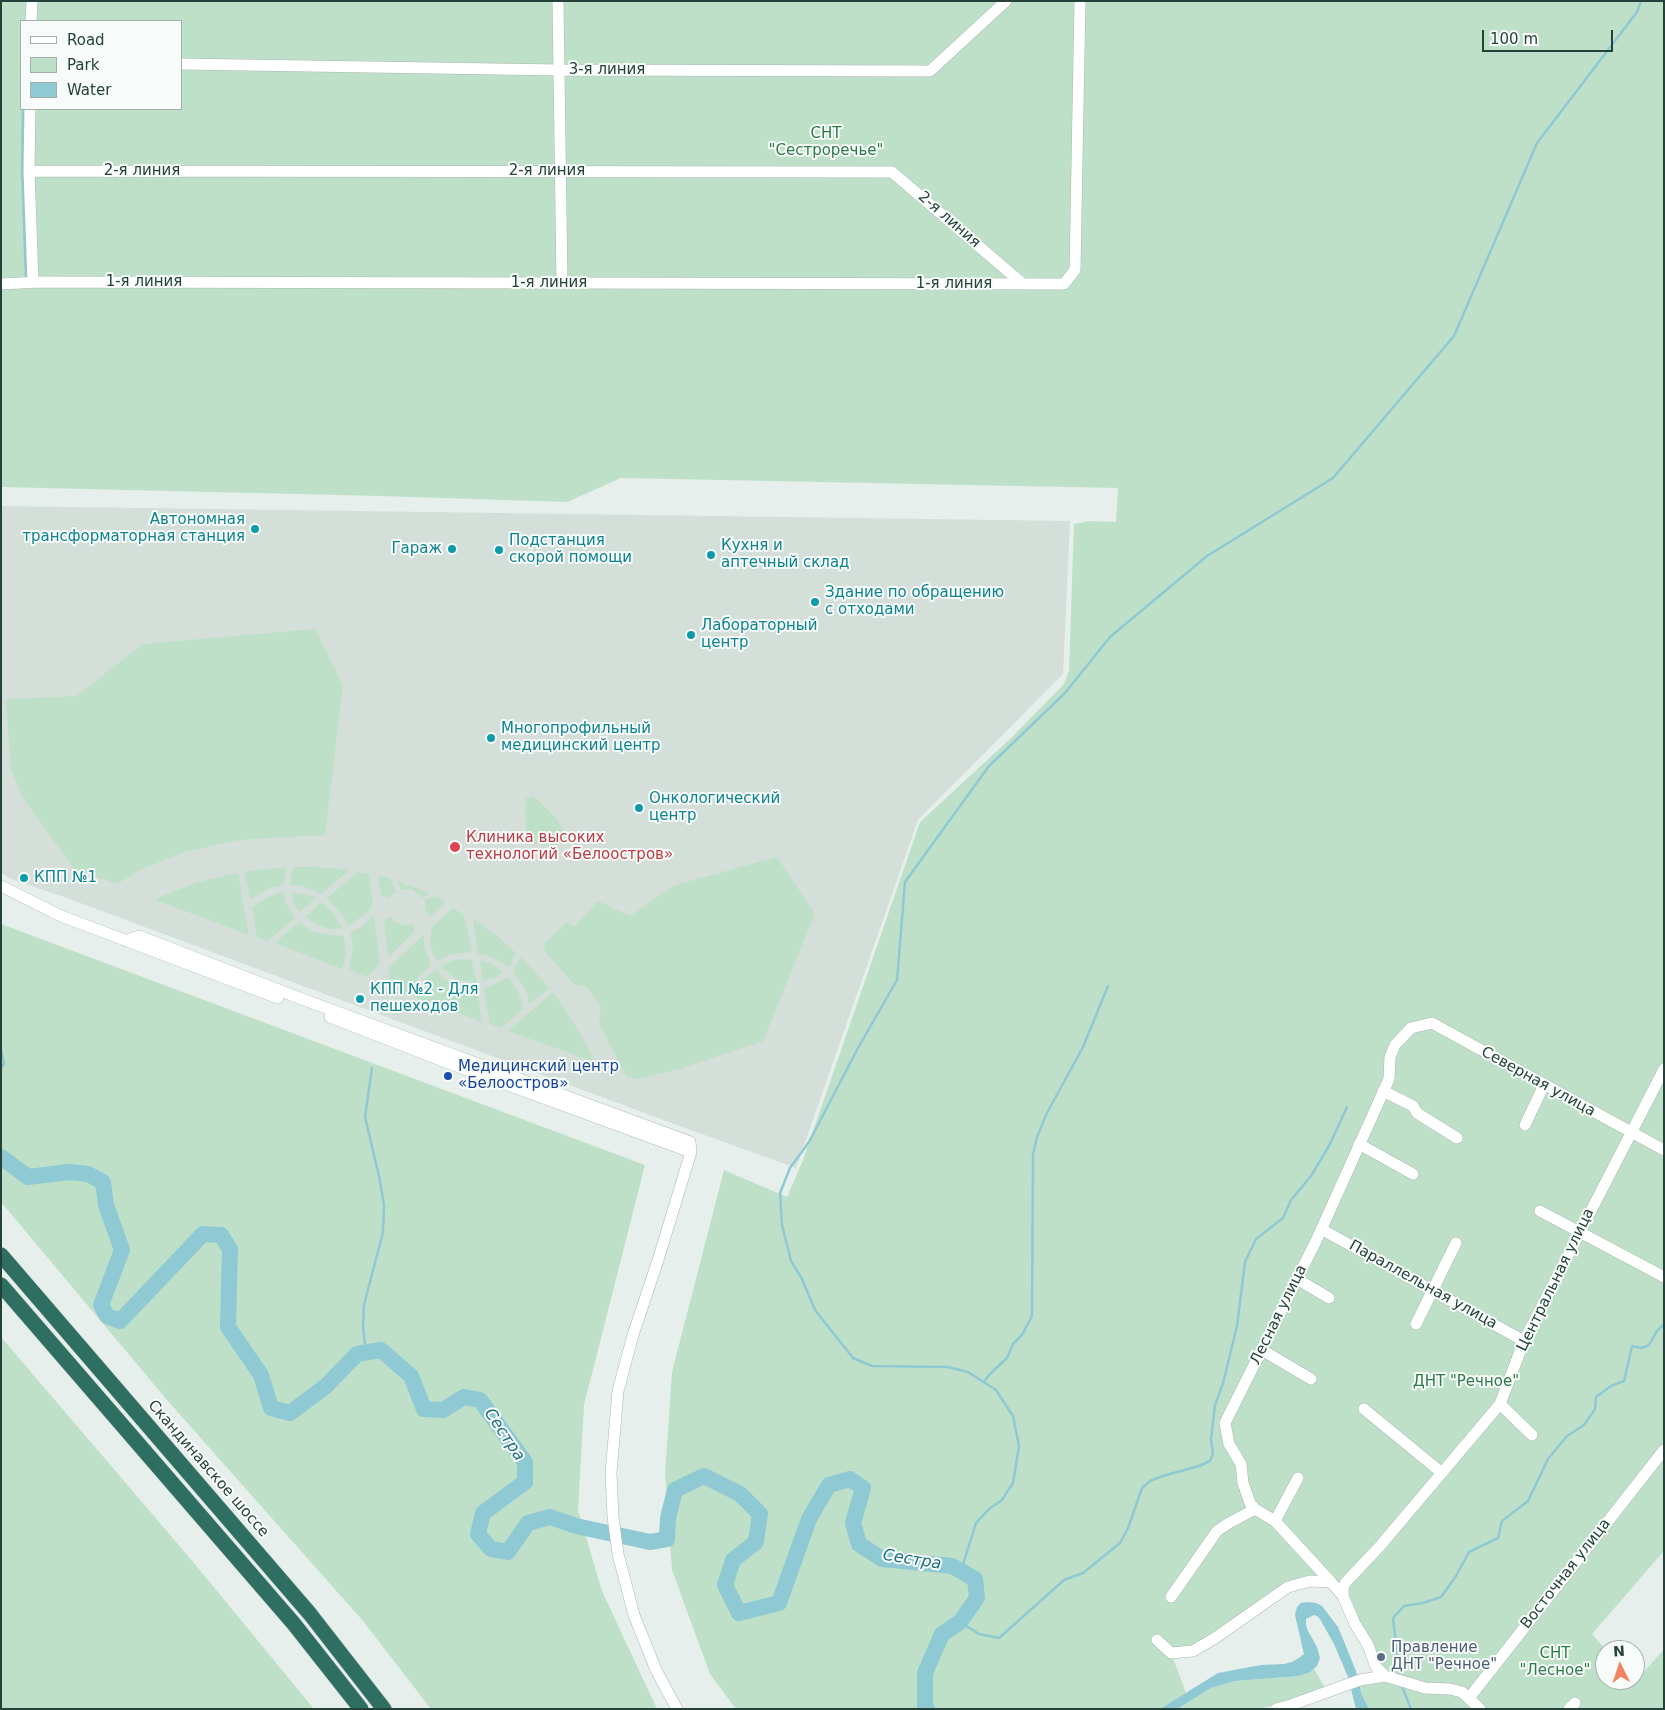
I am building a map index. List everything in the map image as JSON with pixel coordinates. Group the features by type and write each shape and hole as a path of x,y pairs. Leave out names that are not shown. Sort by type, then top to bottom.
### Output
{"highway":[{"name":"Скандинавское шоссе","path":"1,1255 310,1614 384,1709"},
{"path":"1,1285 294,1624 361,1709"}],"street":[{"path":"31,20 32,1"},
{"path":"558,1 562,283"},
{"name":"3-я линия","path":"182,64 559,70 930,71 1006,1"},
{"name":"1-я линия","path":"1,284 33,282 1064,284 1075,270 1080,1"},
{"path":"30,110 29,171 33,282"},
{"name":"2-я линия","path":"29,171 892,172 1022,284"},
{"path":"1,886 61,916 126,941 139,936 311,1002 690,1142 691,1152 633,1335 618,1391 611,1473 613,1518 618,1554 637,1623 656,1670 677,1709"},
{"name":"Северная улица","path":"1412,1028 1432,1023 1664,1150"},
{"name":"Лесная улица","path":"1255,1509 1246,1495 1241,1464 1229,1444 1225,1423 1297,1279 1360,1144 1389,1079 1390,1057 1394,1046 1412,1028"},
{"name":"Центральная улица","path":"1343,1596 1343,1588 1346,1582 1380,1546 1500,1404 1524,1341 1664,1069"},
{"path":"1525,1125 1544,1085"},
{"path":"1383,1091 1413,1106 1417,1113 1457,1138"},
{"path":"1360,1144 1413,1174"},
{"path":"1540,1211 1664,1278"},
{"name":"Параллельная улица","path":"1321,1229 1524,1341"},
{"path":"1416,1324 1456,1243"},
{"path":"1297,1279 1329,1298"},
{"path":"1262,1350 1311,1379"},
{"path":"1500,1404 1532,1436"},
{"path":"1364,1410 1442,1473"},
{"name":"Восточная улица","path":"1469,1698 1664,1450"},
{"path":"1275,1521 1298,1478"},
{"path":"1171,1597 1217,1531 1229,1522 1255,1509 1275,1521 1343,1596 1355,1624 1368,1645 1376,1667 1385,1676 1425,1688 1450,1689 1462,1692 1478,1708"},
{"path":"1157,1640 1171,1653 1193,1651 1215,1638 1288,1587 1310,1581 1331,1582"},
{"path":"1276,1709 1355,1682 1385,1676"}],"shaded area":[{"name":"Клиника высоких технологий «Белоостров»","path":"1,506 1070,521 1063,674 918,820 796,1168 11,879 1,873"}],"green space":[{"path":"1,1 1664,1 1664,1551 1592,1634 1597,1640 1595,1640 1595,1690 1645,1690 1645,1671 1664,1649 1664,1709 1369,1709 1362,1695 1360,1684 1387,1678 1333,1585 1288,1587 1215,1638 1171,1653 1186,1693 1160,1709 736,1709 710,1674 672,1570 665,1474 672,1372 724,1170 787,1197 803,1160 920,822 1011,738 1064,684 1069,671 1074,524 1091,521 1116,522 1118,488 621,478 567,502 1,487"},
{"path":"315,629 343,685 325,835 240,840 185,852 142,869 117,884 75,870 23,798 11,769 6,699 76,696 143,644"},
{"path":"532,796 557,819 565,834 564,839 559,845 548,846 529,843 525,806 526,798"},
{"path":"777,857 815,914 763,1041 679,1069 637,1079 627,1077 599,1024 601,1006 586,986 575,985 546,953 544,944 567,922 574,927 598,901 630,916 675,885"},
{"path":"287,867 283,885 269,888 250,899 244,873 246,871"},
{"path":"294,867 349,870 321,894 303,886 290,885"},
{"path":"358,872 369,874 373,904 368,912 348,926 343,915 327,898"},
{"path":"238,874 249,935 158,901 157,898 195,883"},
{"path":"378,877 390,878 396,892 389,898 381,895"},
{"path":"397,881 429,894 422,898 412,889 401,890"},
{"path":"283,892 285,902 295,918 267,941 257,937 252,907 270,896"},
{"path":"291,893 305,894 316,898 299,912 293,902"},
{"path":"435,896 444,901 444,903 431,916 426,912 425,900"},
{"path":"322,902 333,913 342,928 331,929 317,925 305,917"},
{"path":"453,908 464,915 472,952 449,955 437,961 431,949 430,937 432,927"},
{"path":"374,915 380,964 367,977 349,970 353,947 350,932 360,928"},
{"path":"390,917 397,923 404,925 412,924 415,931 388,955 384,920"},
{"path":"473,919 497,936 516,953 509,967 490,956 478,954"},
{"path":"299,922 312,931 336,936 344,935 346,956 342,969 275,943"},
{"path":"1,924 645,1165 584,1405 578,1510 602,1591 657,1709 431,1709 363,1621 167,1400 1,1202"},
{"path":"424,935 424,945 431,965 420,975 409,995 391,987 388,968"},
{"path":"521,957 548,986 548,989 529,1004 528,996 513,971"},
{"path":"454,960 472,960 477,983 457,980 440,966"},
{"path":"480,960 493,965 503,972 495,978 483,981"},
{"path":"436,969 443,978 453,984 464,988 477,989 482,1022 414,997 426,977"},
{"path":"508,977 518,990 523,1009 501,1028 490,1024 483,988"},
{"path":"552,993 555,994 581,1035 594,1060 592,1061 508,1031"},
{"path":"1,1337 194,1563 314,1709 1,1709"},
{"path":"1314,1669 1326,1689 1259,1709 1177,1709 1211,1688 1235,1681 1299,1676"}],"water":[{"path":"1307,1602 1322,1606 1338,1627 1356,1671 1362,1695 1369,1709 1356,1709 1348,1677 1334,1644 1320,1619 1314,1615 1306,1619 1306,1625 1317,1647 1320,1658 1317,1666 1310,1672 1299,1676 1235,1681 1211,1688 1177,1709 1160,1709 1218,1673 1261,1665 1284,1664 1299,1658 1304,1654 1295,1615 1297,1607 1301,1603"}],"waterway":[{"path":"961,1571 976,1523 989,1509 1002,1500 1013,1483 1019,1446 1013,1416 996,1390 968,1372 948,1367 872,1366 853,1358 815,1310 802,1279 791,1261 782,1225 780,1193 790,1168 809,1142 858,1048 897,980 905,882 989,766 1065,693 1110,637 1207,556 1333,478 1454,336 1537,143 1637,12 1641,1"},
{"path":"23,110 22,168 26,277"},
{"path":"984,1382 1007,1358 1013,1344 1022,1335 1032,1316 1033,1155 1037,1137 1047,1113 1083,1047 1108,986"},
{"path":"1,1050 4,1064 1,1068"},
{"path":"366,1353 363,1326 364,1305 383,1232 384,1205 365,1117 372,1068"},
{"path":"960,1622 979,1634 999,1638 1064,1580 1083,1573 1120,1543 1128,1528 1142,1488 1150,1481 1210,1461 1213,1454 1211,1439 1215,1405 1223,1383 1237,1326 1245,1262 1256,1239 1283,1218 1291,1200 1311,1176 1330,1144 1347,1107"},
{"name":"Сестра","path":"1,1157 28,1177 69,1172 88,1174 103,1182 106,1205 122,1250 101,1305 107,1316 120,1321 203,1234 221,1235 230,1249 228,1327 261,1375 271,1408 290,1413 326,1386 357,1354 381,1350 411,1376 424,1409 443,1410 464,1397 480,1400 525,1462 525,1482 483,1513 478,1534 491,1549 508,1552 528,1523 550,1517 576,1526 650,1542 667,1539 668,1518 675,1490 704,1476 740,1494 760,1514 756,1542 733,1560 725,1585 739,1613 779,1603 809,1519 829,1485 850,1479 863,1488 853,1523 859,1544 882,1559 952,1566 975,1579 977,1598 960,1622 942,1634 925,1673 925,1706 927,1709"},
{"path":"1400,1678 1393,1618 1404,1606 1423,1603 1441,1597 1456,1576 1469,1552 1498,1538 1502,1521 1528,1501 1548,1459 1567,1436 1584,1425 1595,1409 1596,1397 1611,1386 1624,1381 1632,1346 1642,1348 1649,1345 1657,1331 1664,1324"},
{"path":"1402,1686 1411,1709"}],"place":[{"name":"Автономная трансформаторная станция","path":"255,529"},
{"name":"Гараж","path":"452,549"},
{"name":"Подстанция скорой помощи","path":"499,550"},
{"name":"Кухня и аптечный склад","path":"711,555"},
{"name":"Здание по обращению с отходами","path":"815,602"},
{"name":"Лабораторный центр","path":"691,635"},
{"name":"Многопрофильный медицинский центр","path":"491,738"},
{"name":"Онкологический центр","path":"639,808"},
{"name":"Клиника высоких технологий «Белоостров»","path":"455,847"},
{"name":"КПП №1","path":"24,878"},
{"name":"КПП №2 - Для пешеходов","path":"360,999"},
{"name":"Медицинский центр «Белоостров»","path":"448,1076"},
{"name":"Правление ДНТ \"Речное\"","path":"1381,1657"}],"park label":[{"name":"СНТ \"Сестроречье\"","path":"826,142"},
{"name":"ДНТ \"Речное\"","path":"1466,1382"},
{"name":"СНТ \"Лесное\"","path":"1555,1662"}]}
